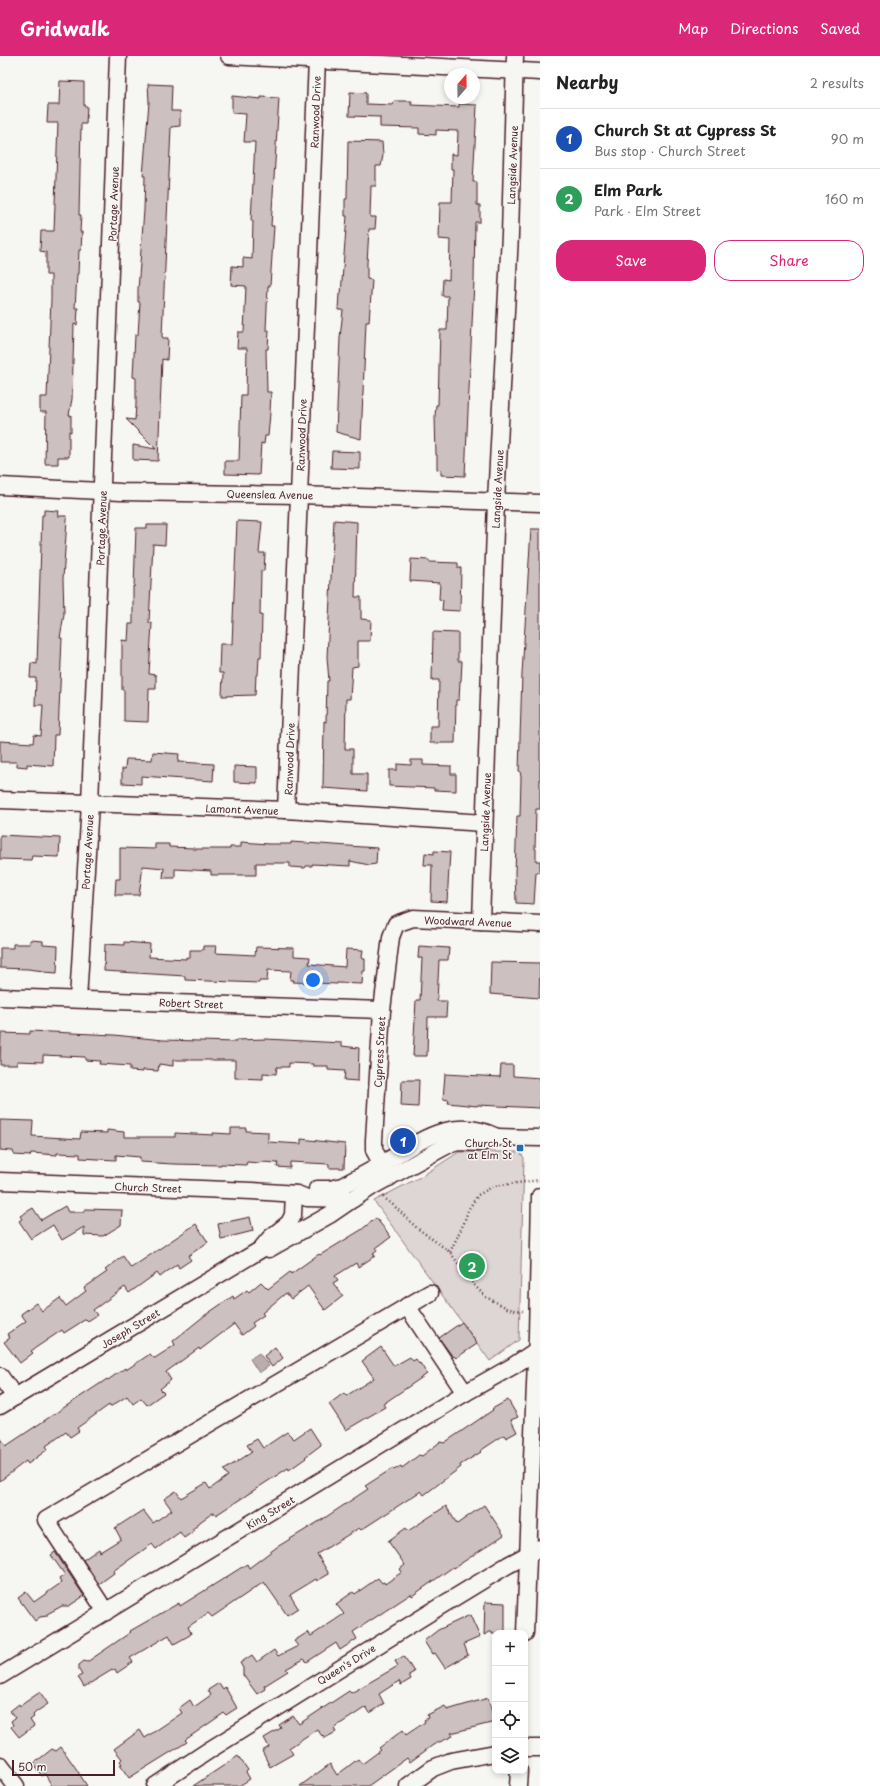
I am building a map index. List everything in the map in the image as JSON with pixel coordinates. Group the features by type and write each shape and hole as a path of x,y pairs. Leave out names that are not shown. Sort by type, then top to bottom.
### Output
{"street":[{"name":"Portage Avenue","path":"78,1000 90,804 103,491 118,56"},
{"path":"229,56 317,60 515,63 540,72"},
{"name":"Ranwood Drive","path":"286,810 317,60"},
{"name":"Langside Avenue","path":"482,921 484,823 496,502 510,234 515,63"},
{"name":"Queenslea Avenue","path":"0,486 103,491 299,495 540,503"},
{"name":"Lamont Avenue","path":"0,800 286,810 484,823"},
{"name":"Woodward Avenue","path":"396,924 413,918 540,924"},
{"name":"Cypress Street","path":"385,1171 374,1150 382,1010 391,937 396,924"},
{"name":"Robert Street","path":"0,997 382,1010"},
{"name":"Church Street","path":"0,1181 295,1194 308,1198 353,1199 421,1140 440,1132 454,1130 482,1130 497,1137 540,1138"},
{"name":"Church Street","path":"295,1194 307,1190 330,1189 342,1186 385,1171"},
{"name":"Joseph Street","path":"0,1406 260,1250 270,1238 289,1223 293,1214 295,1194"},
{"path":"525,1630 534,1550 540,1196"},
{"name":"Joseph Street","path":"260,1250 270,1250 331,1214 353,1199"},
{"path":"106,1612 46,1520 430,1293"},
{"path":"407,1306 465,1394"},
{"name":"King Street","path":"0,1676 513,1366 538,1349"},
{"path":"0,1376 15,1397"},
{"name":"Queen's Drive","path":"155,1786 218,1745 534,1550"},
{"path":"528,1748 540,1748"},
{"path":"408,1786 433,1768 451,1761 492,1754"},
{"path":"0,1765 16,1786"},
{"path":"518,1786 519,1774"}],"path":[{"path":"450,1252 464,1223 468,1210 478,1195 494,1186 540,1180"},
{"path":"380,1195 418,1228 450,1252 474,1286 486,1297 509,1309 518,1311 537,1310"}],"shaded area":[{"path":"459,1152 520,1152 524,1158 519,1340 490,1361 374,1201 422,1176"},
{"path":"259,1353 269,1366 259,1373 250,1359"}],"building":[{"path":"60,81 84,82 84,106 87,106 86,124 81,124 79,215 81,215 80,232 82,232 81,250 79,250 75,308 78,308 77,325 74,324 72,399 69,415 71,415 71,432 69,431 69,457 58,457 58,464 45,464 46,412 40,412 40,397 47,397 51,275 46,275 46,252 40,251 41,231 54,231 58,123 47,123 48,105 59,105"},
{"path":"148,84 172,85 171,111 180,111 180,126 171,127 162,336 163,338 168,338 167,360 162,359 158,461 133,460 133,445 156,449 126,419 135,420 136,378 133,377 135,335 138,335 140,302 138,302 138,290 144,210 145,176 143,176 149,102"},
{"path":"350,92 366,93 366,104 393,105 394,101 412,101 411,105 459,107 459,104 477,105 473,182 477,182 477,205 480,205 480,222 475,222 474,281 465,476 441,475 441,470 437,469 435,416 436,405 438,405 440,330 447,330 448,296 442,296 443,279 449,280 450,240 439,239 440,202 452,202 453,169 451,169 451,154 457,155 458,131 436,130 436,135 419,134 419,128 380,127 380,117 349,116"},
{"path":"232,96 261,99 261,97 279,98 271,226 274,226 270,286 268,286 266,330 269,330 268,349 266,349 267,392 271,392 270,413 268,436 265,436 264,444 261,443 259,475 225,474 225,461 239,461 241,395 246,395 247,348 237,348 238,332 244,332 246,286 231,285 232,266 243,267 243,258 252,259 253,221 251,221 255,142 244,142 246,114 232,113"},
{"path":"348,141 382,142 383,155 381,166 376,166 376,186 371,186 370,217 376,217 375,229 369,229 367,279 372,280 369,322 366,322 361,439 336,432 340,338 343,310 338,310 339,294 341,294 347,216 345,216 345,199 347,199"},
{"path":"332,451 360,452 360,469 331,468"},
{"path":"44,510 59,511 58,516 66,516 67,520 63,579 64,614 60,638 62,638 58,735 54,735 53,766 27,764 27,767 17,766 17,762 0,762 0,741 33,743 34,735 41,736 43,705 35,705 36,678 30,678 31,663 37,664 42,515 44,515"},
{"path":"334,520 357,522 355,597 361,597 361,619 371,620 370,641 358,641 358,666 352,667 350,699 346,699 345,749 353,749 353,774 367,774 367,791 323,788 324,721 326,722 327,681 329,681 327,657"},
{"path":"237,521 262,522 259,553 265,553 264,571 261,571 261,657 259,657 258,675 256,675 255,695 222,696 223,673 219,673 220,644 232,644"},
{"path":"147,525 166,525 165,545 153,544 149,623 152,623 149,674 156,675 156,689 149,689 148,722 124,721 124,690 122,690 122,640 128,641 129,624 133,624 136,528 147,528"},
{"path":"531,529 540,529 540,809 536,809 535,849 536,861 540,861 540,872 536,872 534,904 516,903 515,873 517,816 520,816 521,777 519,771 522,674"},
{"path":"411,559 429,560 429,562 458,563 458,568 461,568 460,611 442,610 443,600 439,599 440,583 410,581"},
{"path":"433,632 458,633 458,661 462,661 459,700 456,700 455,743 430,743 430,726 438,726 439,680 432,680"},
{"path":"153,752 179,754 178,762 214,764 213,781 141,776 141,784 122,783 122,769 125,769 126,759 152,760"},
{"path":"411,760 423,760 423,765 451,766 451,774 456,774 456,791 434,790 434,788 389,786 389,770 397,770 397,764 411,765"},
{"path":"234,766 257,767 257,783 234,782"},
{"path":"0,835 60,838 59,857 32,856 31,860 0,859"},
{"path":"241,842 291,844 291,842 377,848 376,864 369,865 350,861 350,866 312,864 312,866 306,866 305,868 290,867 290,863 256,863 256,875 211,875 211,871 175,869 175,878 163,878 164,868 143,866 139,895 115,895 116,879 120,879 120,848 155,849 155,844 169,844 169,847 194,848 193,849 230,849 230,847 241,847"},
{"path":"434,851 450,852 447,902 431,901 432,865 424,865 425,853 434,854"},
{"path":"30,940 43,941 43,945 58,946 57,973 28,969 0,968 0,948 13,948 13,944 30,944"},
{"path":"124,942 150,944 149,957 186,959 186,957 190,958 190,950 203,950 203,946 216,946 215,953 255,955 256,947 294,948 294,956 310,957 309,964 345,967 346,949 363,950 362,957 365,959 365,971 363,971 362,984 337,984 293,982 294,980 290,980 291,971 268,970 267,981 259,981 259,983 185,980 185,976 104,971 105,944 124,945"},
{"path":"419,946 449,948 448,960 439,960 437,1001 447,1001 446,1017 428,1017 427,1056 413,1056 416,1000 420,1000 422,958 418,958"},
{"path":"491,962 540,963 539,998 490,994"},
{"path":"30,1031 114,1035 163,1040 236,1042 236,1040 266,1039 342,1043 342,1046 359,1048 358,1081 344,1080 345,1071 328,1070 328,1066 289,1063 289,1067 277,1067 276,1074 263,1073 263,1079 235,1078 235,1060 173,1060 173,1066 159,1064 158,1071 143,1070 143,1072 130,1071 130,1066 99,1064 100,1061 85,1060 85,1057 43,1055 43,1062 17,1061 17,1065 0,1065 1,1033 30,1034"},
{"path":"501,1065 513,1065 513,1076 540,1078 540,1108 477,1106 448,1103 449,1100 443,1099 445,1074 500,1077"},
{"path":"402,1080 419,1080 418,1107 401,1106"},
{"path":"0,1120 33,1121 32,1136 80,1139 81,1132 107,1133 107,1130 124,1132 124,1137 175,1137 175,1133 213,1135 213,1133 231,1134 231,1128 246,1128 246,1131 268,1132 268,1142 301,1144 301,1139 345,1144 344,1168 329,1168 329,1164 290,1162 290,1168 277,1167 278,1163 261,1162 247,1162 246,1165 173,1164 140,1162 140,1157 116,1155 116,1160 80,1158 80,1154 57,1153 57,1155 31,1153 30,1156 14,1155 13,1151 0,1150"},
{"path":"65,1206 68,1212 85,1212 85,1209 122,1210 121,1225 103,1236 84,1235 84,1227 62,1240 53,1225 31,1239 19,1221 22,1219 20,1216 33,1208 41,1220"},
{"path":"250,1217 253,1231 221,1239 218,1224"},
{"path":"376,1218 391,1237 376,1248 377,1250 373,1253 375,1256 358,1267 356,1263 335,1276 338,1280 333,1283 343,1296 325,1310 308,1286 291,1299 286,1293 262,1313 264,1315 252,1323 254,1326 242,1335 234,1324 200,1350 199,1348 166,1372 171,1380 160,1389 164,1393 147,1405 141,1398 133,1404 127,1396 110,1407 109,1405 77,1428 79,1431 70,1437 66,1432 46,1446 48,1449 28,1464 26,1461 0,1481 0,1437 6,1446 125,1368 126,1370 150,1354 155,1358 175,1345 173,1341 204,1316 233,1296 234,1299 247,1290 249,1292 261,1282 268,1289 290,1272 291,1274 319,1254 320,1255 361,1230"},
{"path":"196,1224 208,1242 188,1256 191,1260 179,1268 177,1264 160,1277 157,1273 129,1293 125,1287 93,1310 97,1315 88,1321 86,1319 64,1333 62,1330 31,1351 33,1353 20,1363 4,1342 10,1338 7,1334 26,1321 21,1314 36,1303 42,1311 60,1298 66,1306 86,1291 84,1288 107,1272 105,1270 123,1256 131,1268"},
{"path":"462,1322 477,1344 456,1358 454,1356 453,1357 439,1338"},
{"path":"275,1347 283,1358 272,1367 264,1356"},
{"path":"381,1347 394,1366 410,1357 413,1361 416,1359 419,1364 420,1363 427,1374 383,1404 385,1407 346,1430 329,1404 344,1393 346,1396 374,1378 362,1361"},
{"path":"508,1400 518,1417 511,1420 517,1432 506,1438 504,1435 480,1451 481,1452 460,1465 461,1467 424,1495 421,1491 361,1530 359,1528 317,1554 329,1574 317,1581 316,1579 290,1595 298,1608 287,1615 264,1582 212,1617 208,1613 188,1627 191,1633 190,1635 174,1644 169,1635 130,1658 133,1662 117,1673 115,1669 112,1670 84,1687 78,1677 82,1675 79,1670 79,1665 84,1661 87,1662 131,1632 130,1631 179,1603 180,1606 247,1564 249,1568 277,1547 368,1489 365,1486 393,1468 394,1470 401,1466 402,1468 419,1455 422,1456 440,1442 444,1443 493,1410 492,1409"},
{"path":"310,1428 321,1445 289,1470 288,1468 216,1515 214,1512 197,1524 197,1526 192,1529 194,1531 184,1538 180,1532 156,1549 152,1544 113,1571 114,1573 99,1584 83,1560 99,1549 100,1552 121,1539 115,1528 143,1510 153,1523 172,1510 164,1499 176,1491 181,1498 206,1483 210,1489 228,1476 224,1470 252,1452 247,1445 257,1439 263,1448 287,1432 294,1439"},
{"path":"484,1505 504,1535 454,1568 453,1567 412,1596 411,1594 353,1632 357,1639 340,1650 336,1643 307,1662 304,1659 286,1669 288,1671 264,1686 265,1689 257,1694 243,1675 243,1668 240,1663 252,1655 257,1662 274,1650 278,1656 298,1646 294,1641 308,1632 311,1636 344,1614 336,1604 353,1592 355,1594 378,1578 385,1584 402,1572 400,1569 405,1565 388,1541 406,1528 408,1531 446,1506 457,1524"},
{"path":"55,1552 84,1596 69,1606 62,1606 47,1614 47,1616 40,1617 35,1621 18,1598 26,1592 34,1602 61,1583 59,1579 65,1575 51,1555"},
{"path":"485,1602 505,1603 505,1630 492,1630 484,1635"},
{"path":"470,1615 480,1637 464,1644 468,1655 445,1668 435,1653 432,1654 424,1641 438,1630"},
{"path":"404,1656 414,1672 409,1675 411,1679 401,1685 399,1681 379,1694 384,1704 370,1713 366,1707 337,1726 334,1729 336,1732 325,1738 317,1729 289,1748 293,1754 270,1767 262,1751 269,1747 264,1738 281,1728 279,1725 293,1716 299,1724 349,1691 351,1693 398,1666 395,1661"},
{"path":"219,1683 223,1689 225,1687 237,1708 226,1715 224,1713 185,1740 187,1742 129,1778 120,1765 122,1764 120,1761 122,1759 114,1749 140,1730 145,1738 182,1713 179,1708 190,1700 194,1707 211,1695 208,1690"},
{"path":"40,1692 48,1704 33,1715 34,1717 30,1720 34,1726 19,1737 11,1727 13,1725 11,1721 15,1718 10,1711"},
{"path":"488,1698 492,1712 492,1723 451,1733 453,1736 433,1745 410,1762 407,1758 368,1786 300,1786 330,1764 337,1775 358,1759 362,1764 381,1750 379,1748 403,1730 406,1735 425,1722 424,1720 428,1718 427,1715 445,1706 447,1710"},
{"path":"61,1747 87,1786 52,1786 45,1774 42,1776 33,1764 52,1749 56,1751"},
{"path":"238,1756 248,1770 246,1772 250,1779 239,1786 193,1786"}],"place":[{"name":"Church St at Cypress St","path":"403,1141"},
{"name":"Church St at Elm St","path":"520,1148"},
{"name":"Elm Park","path":"472,1266"}]}
